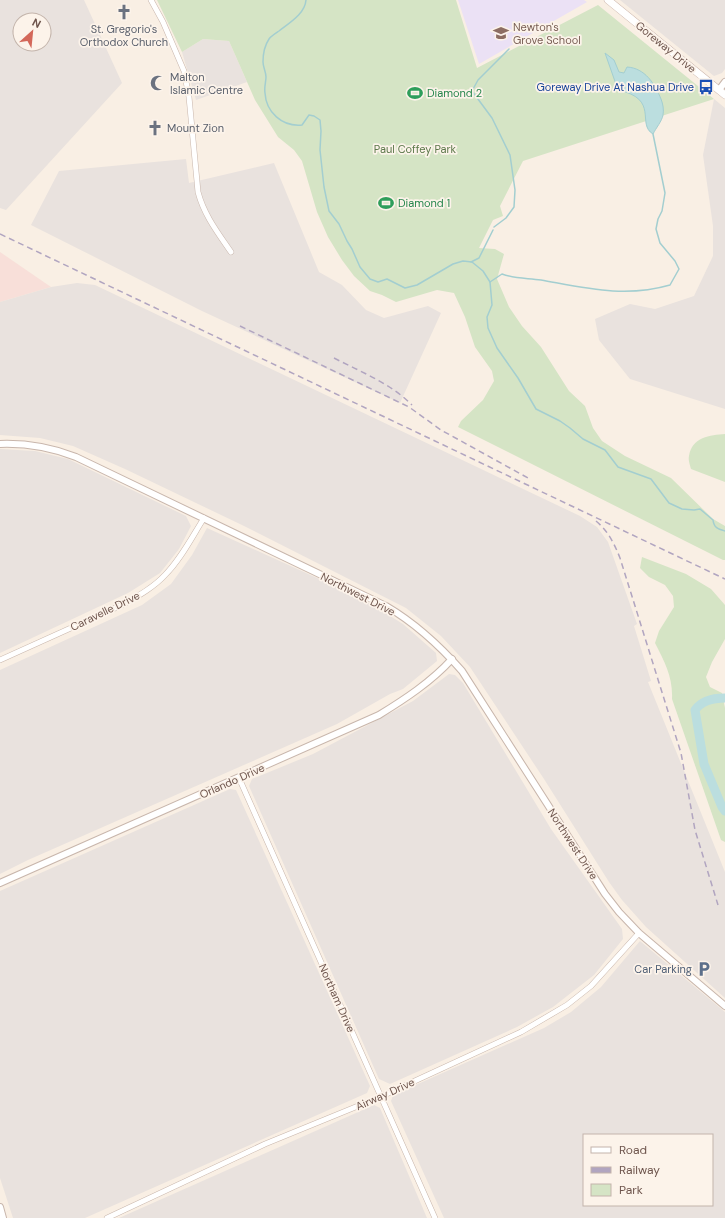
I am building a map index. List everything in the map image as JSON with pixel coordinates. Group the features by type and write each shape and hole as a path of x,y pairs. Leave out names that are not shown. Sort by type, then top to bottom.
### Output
{"main road":[{"name":"Goreway Drive","path":"608,0 725,95"}],"street":[{"path":"151,0 163,22 184,72 189,97 198,192 201,205 231,252"},
{"path":"718,90 725,82"},
{"name":"Northwest Drive","path":"0,444 31,445 54,449 108,472 389,608 420,630 452,659 462,671 605,894 619,912 639,933 725,1006"},
{"name":"Caravelle Drive","path":"0,660 139,596 165,576 180,556 204,518"},
{"name":"Orlando Drive","path":"0,883 379,715 419,689 443,670 452,659"},
{"name":"Northam Drive","path":"239,778 380,1096 436,1218"},
{"name":"Airway Drive","path":"107,1218 266,1144 380,1096 521,1032 567,1005 591,986 639,933"},
{"path":"0,1207 4,1218"}],"shaded area":[{"path":"0,0 84,0 122,83 6,210 0,208"},
{"name":"Newton's Grove School","path":"458,0 584,0 587,2 479,64"},
{"path":"620,0 725,0 725,69 722,73 714,76"},
{"path":"203,39 229,41 247,82 196,100 182,52"},
{"path":"714,99 725,108 725,409 630,379 599,340 595,319 630,304 655,309 694,296 713,256 713,226 703,155"},
{"path":"186,159 189,183 274,163 319,272 342,285 366,310 384,318 428,306 441,313 400,403 202,311 31,225 59,171"},
{"path":"0,252 51,287 0,302"},
{"path":"77,283 95,285 580,516 597,527 608,542 637,624 634,626 651,681 648,682 725,872 725,998 646,927 622,900 470,667 441,636 406,608 242,525 73,446 40,438 0,435 0,302 51,287"},
{"path":"0,449 35,451 68,459 186,516 191,526 179,549 160,573 128,593 0,653"},
{"path":"207,528 361,598 403,624 436,653 437,661 403,689 390,694 337,724 28,860 0,874 0,670 142,605 171,584 192,555"},
{"path":"449,674 455,675 463,683 551,829 622,929 623,939 594,975 553,1007 517,1027 390,1084 379,1079 249,786 252,779 313,754 413,701"},
{"path":"230,789 236,790 370,1086 367,1093 85,1218 13,1218 0,1178 0,891"},
{"path":"640,941 725,1012 725,1218 444,1218 391,1101 393,1095 544,1028 571,1012 601,987"},
{"path":"374,1105 380,1108 427,1218 119,1218"}],"green space":[{"name":"Paul Coffey Park","path":"157,0 456,0 477,68 598,5 714,99 523,161 500,206 503,216 493,220 479,248 495,249 504,254 497,279 509,307 522,326 541,347 569,391 585,406 593,428 602,441 625,456 671,478 713,519 725,526 725,560 458,427 461,421 483,400 494,381 492,371 475,347 465,317 454,293 437,290 396,302 370,291 354,276 328,237 317,212 302,161 294,150 278,137 255,100 229,41 203,39 182,52"},
{"path":"725,434 725,482 691,469 689,458 694,445 702,438"},
{"path":"642,557 686,574 711,589 725,605 725,639 712,662 706,677 710,687 722,693 725,708 725,842 721,840 672,699 668,670 655,643 659,631 674,607 673,596 665,585 649,577 640,568"}],"water":[{"path":"605,53 614,60 619,72 624,73 627,67 639,70 656,88 662,101 663,113 661,120 653,134 648,130 643,105 639,99 631,94 618,90"}],"waterway":[{"path":"306,0 300,14 271,37 266,44 263,62 266,75 266,100 268,106 276,117 288,124 302,125 309,115 320,120 320,150 324,187 329,211 339,224 360,267 370,279 378,282 387,279 405,288 417,285 453,264 463,261 472,262 483,271 490,282 492,305 487,317 488,328 497,348 518,378 536,409 560,421 583,439 605,450 618,467 651,479 669,503 682,509 700,509 713,520 714,525 717,528 725,531"},
{"path":"494,227 506,218 514,207 515,190 510,155 492,118 472,91 478,80 509,49"},
{"path":"490,282 502,274 516,278 541,280 590,289 637,291 670,285 679,269 675,261 660,243 656,229 658,219 662,211 665,193 653,134"},
{"path":"471,262 479,258 493,230"},
{"path":"725,698 708,700 695,710 704,764 725,811"}],"railway":[{"path":"0,234 725,579"},
{"path":"240,326 409,407 441,430 528,478"},
{"path":"334,358 385,384 412,405"},
{"path":"596,521 610,538 620,558 681,753 695,830 718,905"}],"place":[{"name":"St. Gregorio's Orthodox Church","path":"124,12"},
{"name":"Newton's Grove School","path":"501,33"},
{"name":"Malton Islamic Centre","path":"158,83"},
{"name":"Goreway Drive At Nashua Drive","path":"706,87"},
{"name":"Diamond 2","path":"415,93"},
{"name":"Mount Zion","path":"155,128"},
{"name":"Diamond 1","path":"386,203"},
{"name":"Car Parking","path":"704,969"}]}
